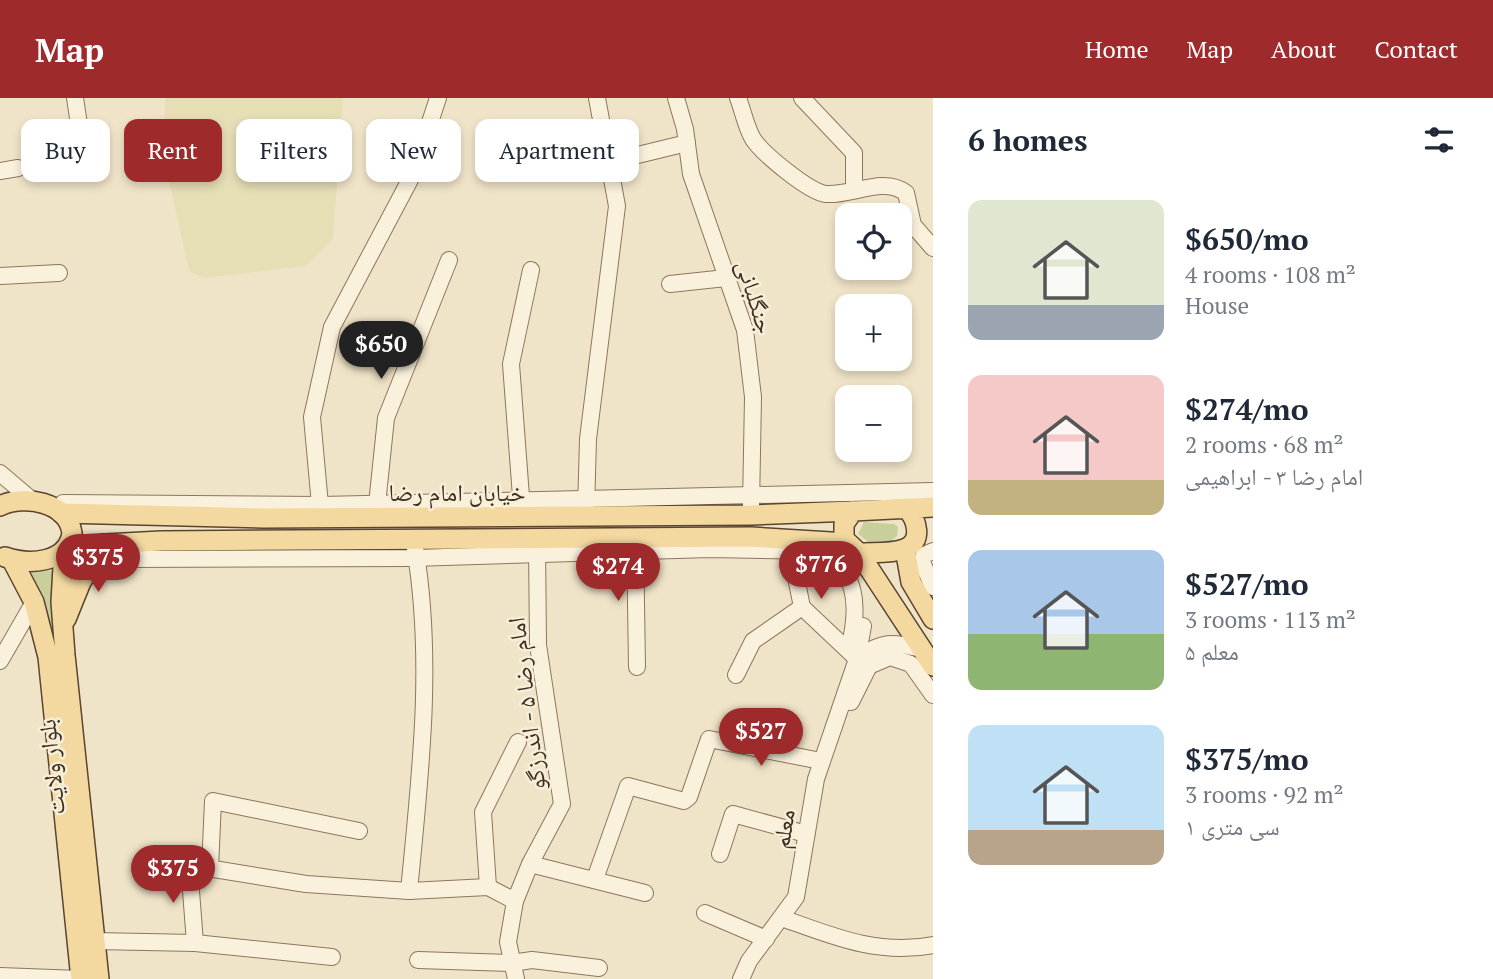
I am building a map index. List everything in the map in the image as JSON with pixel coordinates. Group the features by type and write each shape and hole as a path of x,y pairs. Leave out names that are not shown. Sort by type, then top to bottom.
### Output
{"main road":[{"path":"0,506 33,501 62,508"},
{"name":"خیابان امام رضا","path":"62,508 107,515 751,506 791,514 933,507"},
{"name":"بلوار ولایت","path":"62,508 71,526 66,548 63,630 56,656 81,979"},
{"path":"906,508 916,523 917,542 910,579 928,612"},
{"path":"853,511 843,528 854,549 927,658"},
{"path":"791,514 799,527 791,544"},
{"path":"107,515 102,527 110,537 161,541"},
{"name":"خیابان امام رضا","path":"6,557 39,561 66,548 161,541 415,548 635,544 751,537 791,544 854,549 917,542"},
{"path":"63,630 81,582 104,544"},
{"name":"بلوار ولایت","path":"6,557 34,602 56,656 99,979"},
{"path":"903,619 906,610 914,605 928,612"}],"street":[{"path":"75,98 78,119"},
{"path":"62,508 321,512 312,417 332,327 413,174 436,98"},
{"path":"597,98 601,119"},
{"name":"جنگلبانی","path":"676,98 691,174 745,330 753,397 751,506"},
{"path":"738,98 753,140 786,171 825,194 887,186 900,188 906,193 913,225 933,248"},
{"path":"802,98 854,153 854,190"},
{"path":"639,155 687,143"},
{"path":"0,171 18,168"},
{"path":"586,508 588,439 617,206 613,182"},
{"path":"376,511 386,418 449,260"},
{"path":"522,509 511,363 531,270"},
{"path":"0,276 59,273"},
{"path":"670,284 726,278"},
{"path":"0,473 33,501"},
{"path":"751,506 933,491"},
{"path":"635,544 637,667"},
{"path":"851,640 854,605 848,573 833,558 791,544 802,607 851,660"},
{"name":"امام رضا ۵ - اندرزگو","path":"514,971 508,942 515,901 530,864 562,804 538,645 537,545"},
{"path":"122,559 415,548 424,599 424,745 409,891"},
{"name":"معلم","path":"741,979 749,961 796,897 821,761 864,617 854,549"},
{"path":"933,551 924,555 922,562 933,587"},
{"path":"0,661 34,602"},
{"path":"736,675 753,641 802,607"},
{"path":"821,730 851,660 875,645 900,644 927,658"},
{"path":"839,737 857,687 869,666 882,658 890,657 911,664 933,695"},
{"path":"595,879 628,786 684,801 690,797 709,739 821,761"},
{"path":"488,887 483,813 517,743"},
{"path":"210,868 213,801 359,831"},
{"path":"720,854 733,814 806,834"},
{"path":"195,943 189,864 306,884 409,891 488,887 515,901"},
{"path":"530,864 645,893"},
{"path":"705,913 766,939"},
{"path":"782,918 854,944 891,950 933,945"},
{"path":"95,941 195,943 332,957"},
{"path":"418,960 514,971 532,960 599,968"},
{"path":"0,976 81,979"}],"shaded area":[{"path":"165,98 343,98 342,119 236,119 236,182 337,182 333,239 306,266 204,278 189,271 169,182 222,182 222,119 165,119"}],"green space":[{"path":"864,522 894,524 898,527 897,536 889,543 871,544 858,534"},
{"path":"31,571 56,571 52,640"}]}
